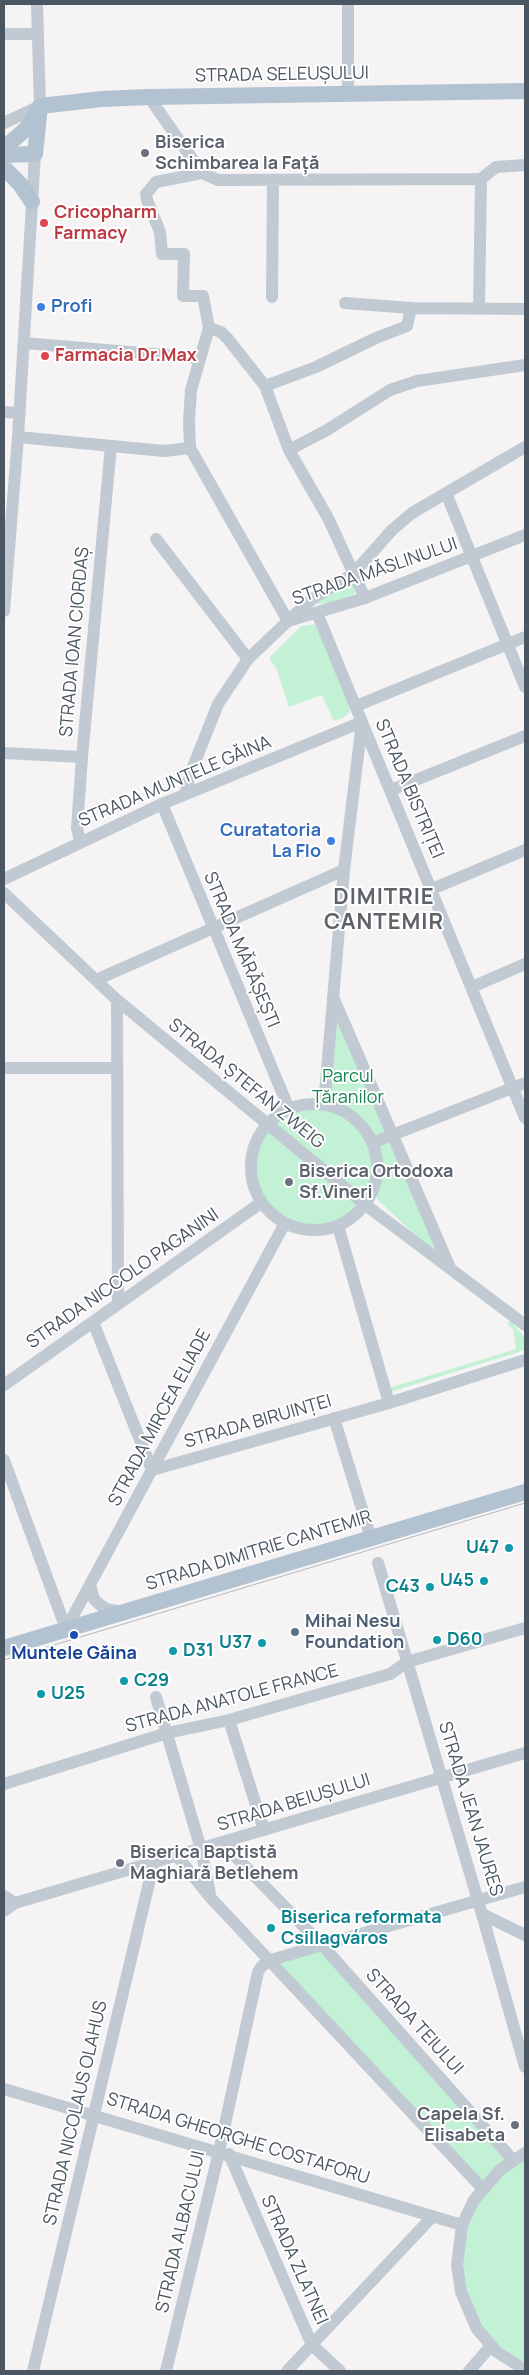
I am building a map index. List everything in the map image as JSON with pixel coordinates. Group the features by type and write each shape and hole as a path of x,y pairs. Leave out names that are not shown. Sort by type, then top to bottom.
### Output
{"main road":[{"name":"STRADA SELEUȘULUI","path":"40,106 102,99 149,97 525,91"},
{"path":"4,148 26,129 40,106"},
{"path":"4,155 36,154 40,106"},
{"path":"4,168 20,184 32,202"},
{"name":"STRADA DIMITRIE CANTEMIR","path":"4,1648 525,1492"}],"street":[{"path":"4,123 40,106 37,4"},
{"path":"348,4 348,94"},
{"path":"4,34 38,34"},
{"path":"149,97 202,173 218,180 481,179 496,167 525,165"},
{"path":"4,611 20,413 36,154"},
{"path":"202,173 156,182 146,194 146,200 160,232 162,254 184,254 183,296 203,296 209,328 191,390 190,448 288,621 312,599 353,574 402,522 446,493 525,447"},
{"path":"479,308 481,179"},
{"path":"272,297 273,180"},
{"path":"345,303 411,308 525,309"},
{"path":"265,386 316,367 376,338 407,326 411,308"},
{"path":"209,328 221,332 228,339 265,386 289,450 328,518 365,598"},
{"path":"24,343 200,358"},
{"path":"289,450 327,430 390,390 417,381 525,365"},
{"path":"4,412 20,413"},
{"path":"18,437 164,451 190,448"},
{"name":"STRADA IOAN CIORDAȘ","path":"80,841 77,828 82,757 111,446"},
{"path":"446,493 525,687"},
{"name":"STRADA MĂSLINULUI","path":"185,794 191,772 218,704 248,659 288,621 365,598 525,536"},
{"path":"156,538 248,659"},
{"name":"STRADA BISTRIȚEI","path":"317,613 472,986 519,1086 525,1118"},
{"path":"356,706 525,637"},
{"path":"324,1105 332,993 344,870 362,722"},
{"name":"STRADA MUNTELE GĂINA","path":"4,879 80,841 162,804 362,722"},
{"path":"391,790 525,736"},
{"path":"4,754 82,757"},
{"name":"STRADA MĂRĂȘEȘTI","path":"162,804 289,1109"},
{"path":"432,888 525,850"},
{"path":"96,980 344,870"},
{"name":"STRADA ȘTEFAN ZWEIG","path":"4,893 117,1000 365,1205 525,1325"},
{"path":"472,986 525,964"},
{"path":"332,993 451,1270"},
{"path":"117,1000 118,1304"},
{"path":"4,1068 117,1068"},
{"path":"372,1143 519,1086"},
{"path":"306,1104 324,1105 341,1110 356,1120 372,1143 377,1160 377,1173 372,1194 365,1205 352,1218 338,1226 311,1230 285,1223 272,1214 262,1202 253,1180 251,1162 255,1146 268,1124 289,1109 306,1104"},
{"name":"STRADA NICCOLO PAGANINI","path":"4,1385 262,1202"},
{"name":"STRADA MIRCEA ELIADE","path":"66,1629 285,1223"},
{"path":"338,1226 388,1403"},
{"path":"506,1312 525,1334"},
{"path":"93,1322 152,1470"},
{"name":"STRADA BIRUINȚEI","path":"152,1470 388,1403 525,1360"},
{"path":"334,1418 370,1538"},
{"path":"4,1460 66,1629"},
{"name":"STRADA JEAN JAURES","path":"378,1563 478,1900 525,2067"},
{"path":"90,1585 94,1599 99,1604 106,1609 121,1612"},
{"name":"STRADA ANATOLE FRANCE","path":"4,1784 167,1733 230,1720 390,1674 407,1662 525,1628"},
{"path":"156,1697 201,1849 210,1897"},
{"path":"230,1720 264,1830"},
{"name":"STRADA BEIUȘULUI","path":"4,1911 15,1903 525,1753"},
{"name":"STRADA TEIULUI","path":"228,1841 236,1857 322,1945 513,2160"},
{"path":"177,1856 210,1897 272,1960 482,2188"},
{"name":"STRADA NICOLAUS OLAHUS","path":"33,2371 154,1862"},
{"path":"272,1960 525,1887"},
{"path":"4,1896 15,1903"},
{"path":"482,1914 525,1935"},
{"name":"STRADA ALBACULUI","path":"166,2371 224,2153 258,1972 266,1963 272,1960"},
{"name":"STRADA GHEORGHE COSTAFORU","path":"4,2089 462,2225"},
{"name":"STRADA ZLATNEI","path":"224,2153 312,2345 340,2371"},
{"path":"525,2153 500,2170 482,2188 462,2225 457,2265 461,2292 470,2318 492,2346 507,2360 525,2370"},
{"path":"287,2371 433,2216"},
{"path":"469,2371 492,2346"}],"green space":[{"path":"350,581 354,587 355,594 331,603 317,604 319,599"},
{"path":"317,624 351,704 349,713 343,718 334,721 322,695 289,707 276,668 269,658 301,626"},
{"name":"Parcul Țăranilor","path":"332,993 451,1270 372,1194 359,1212 347,1221 325,1230 311,1230 285,1223 272,1214 256,1192 251,1162 255,1146 264,1129 289,1109 306,1104 324,1105"},
{"path":"511,1321 524,1337 525,1350 390,1392 389,1388 516,1349 513,1329 507,1323"},
{"path":"322,1945 513,2160 525,2153 525,2370 477,2329 457,2253 482,2188 271,1960"}],"tram line":[{"path":"4,1660 525,1503"}],"place":[{"name":"Biserica Schimbarea la Față","path":"145,153"},
{"name":"Cricopharm Farmacy","path":"44,223"},
{"name":"Profi","path":"41,307"},
{"name":"Farmacia Dr.Max","path":"45,356"},
{"name":"Curatatoria La Flo","path":"331,841"},
{"name":"Biserica Ortodoxa Sf.Vineri","path":"289,1182"},
{"name":"U47","path":"509,1548"},
{"name":"U45","path":"484,1581"},
{"name":"C43","path":"430,1587"},
{"name":"Mihai Nesu Foundation","path":"295,1632"},
{"name":"Muntele Găina","path":"74,1635"},
{"name":"D60","path":"437,1640"},
{"name":"U37","path":"262,1643"},
{"name":"D31","path":"173,1651"},
{"name":"C29","path":"124,1681"},
{"name":"U25","path":"41,1694"},
{"name":"Biserica Baptistă Maghiară Betlehem","path":"120,1863"},
{"name":"Biserica reformata Csillagváros","path":"271,1928"},
{"name":"Capela Sf. Elisabeta","path":"515,2125"}],"district":[{"name":"DIMITRIE CANTEMIR","path":"384,910"}]}
